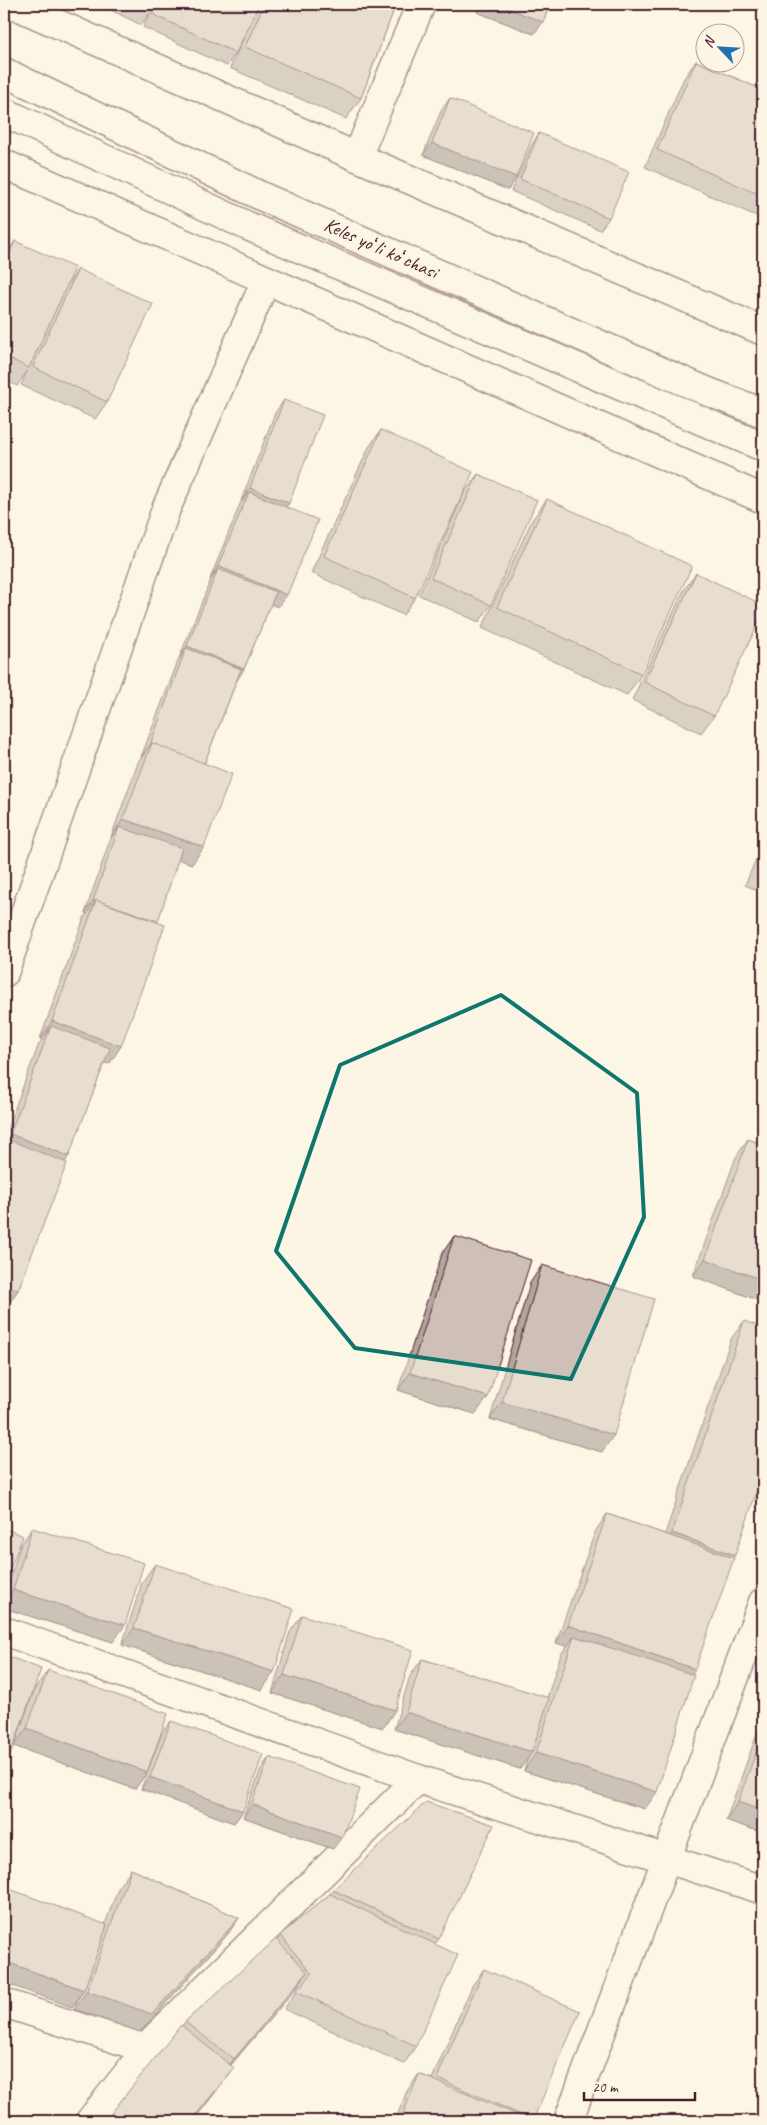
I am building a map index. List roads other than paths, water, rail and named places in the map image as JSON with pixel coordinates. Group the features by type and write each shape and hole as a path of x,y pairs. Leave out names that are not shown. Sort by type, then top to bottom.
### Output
{"main road":[{"path":"12,4 357,157 763,332"},
{"path":"357,157 421,4"},
{"name":"Keles yoʻli koʻchasi","path":"4,72 263,196 706,391 763,414"},
{"name":"Keles yoʻli koʻchasi","path":"4,112 259,231 763,447"},
{"path":"4,164 763,499"},
{"path":"4,973 166,509 266,280"},
{"path":"568,2121 763,1602"},
{"path":"4,1631 418,1779 763,1890"},
{"path":"90,2121 158,2035 418,1779"},
{"path":"4,2003 147,2049"}]}
